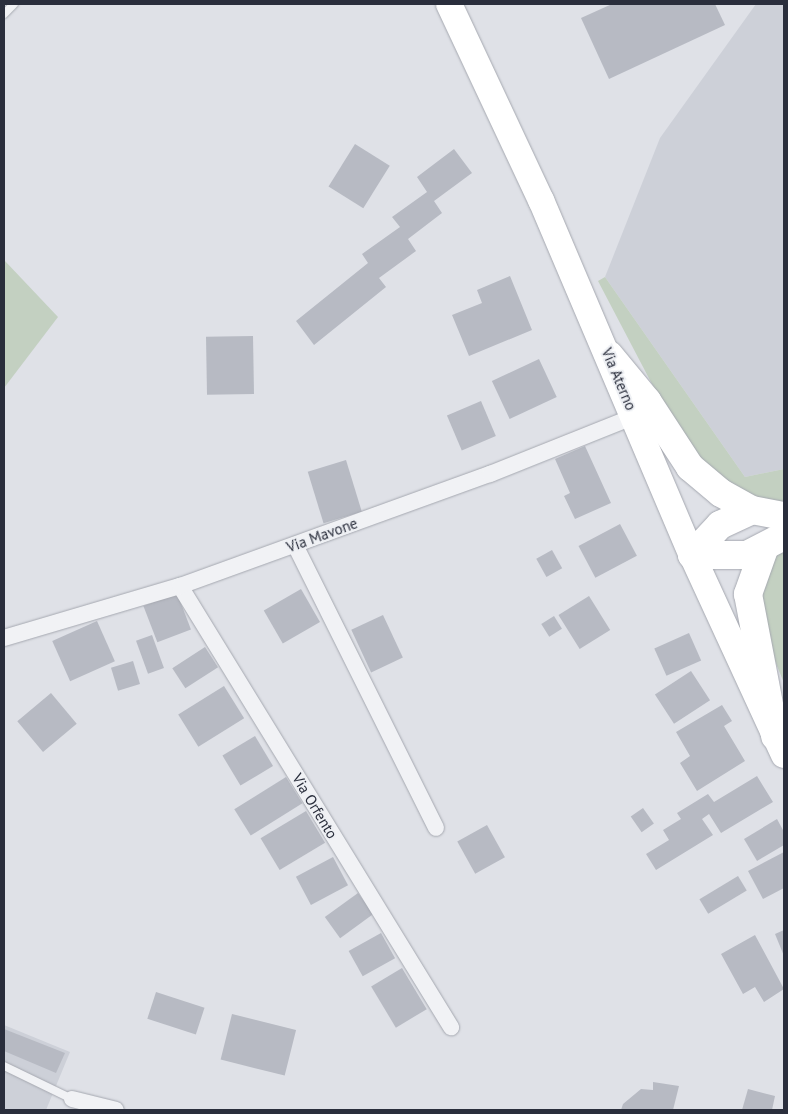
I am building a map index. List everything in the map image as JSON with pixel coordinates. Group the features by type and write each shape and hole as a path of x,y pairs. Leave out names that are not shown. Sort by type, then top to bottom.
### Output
{"highway":[{"path":"609,355 647,400 690,467 721,493 752,510 784,516"},
{"path":"692,555 720,525 752,510"},
{"path":"692,555 727,557 774,543"},
{"path":"774,543 748,594 780,746"}],"main road":[{"name":"Via Aterno","path":"449,4 609,355 692,555 780,746"}],"street":[{"name":"Via Mavone","path":"4,638 180,586 295,545 634,416"},
{"path":"295,545 436,828"},
{"name":"Via Orfento","path":"180,586 451,1028"},
{"path":"72,1099 116,1110"}],"lane":[{"path":"4,14 14,4"},
{"path":"4,1066 72,1099"}],"shaded area":[{"path":"756,4 784,4 784,469 745,477 605,277 660,138"},
{"path":"4,1025 70,1052 46,1110 4,1110"}],"green space":[{"path":"5,261 58,317 4,388 4,263"},
{"path":"605,277 745,477 784,469 784,507 741,494 704,464 653,386 598,281"},
{"path":"784,548 784,683 775,661 760,588 777,553"}],"building":[{"path":"612,4 715,4 725,25 609,79 581,18"},
{"path":"355,144 390,166 363,208 329,186"},
{"path":"454,149 472,173 434,201 442,213 408,239 416,251 379,278 386,287 314,345 296,321 368,263 362,254 400,227 392,217 427,192 417,177"},
{"path":"510,276 532,330 469,356 452,315 482,303 477,290"},
{"path":"253,336 254,394 207,395 206,337"},
{"path":"539,359 557,397 510,419 492,381"},
{"path":"481,401 496,436 462,450 447,415"},
{"path":"585,446 611,503 575,519 564,496 570,493 555,459"},
{"path":"346,460 362,512 324,523 308,472"},
{"path":"620,524 637,556 595,578 579,546"},
{"path":"552,550 562,568 546,577 536,559"},
{"path":"301,589 320,622 283,643 264,610"},
{"path":"177,593 191,629 157,642 143,606"},
{"path":"589,596 610,630 580,649 558,615"},
{"path":"383,615 403,658 371,672 351,630"},
{"path":"554,616 562,629 549,637 541,624"},
{"path":"97,621 115,661 70,681 52,641"},
{"path":"689,633 701,660 666,676 654,648"},
{"path":"152,635 164,668 148,674 136,641"},
{"path":"205,647 218,667 185,688 172,668"},
{"path":"133,661 140,684 118,691 111,668"},
{"path":"691,671 710,700 674,724 655,694"},
{"path":"224,686 244,718 198,747 178,715"},
{"path":"51,693 77,724 43,752 17,721"},
{"path":"722,705 732,721 724,726 745,761 697,791 680,763 690,756 676,732"},
{"path":"255,736 273,766 240,786 222,756"},
{"path":"757,776 773,802 721,833 709,814 702,819 713,835 656,870 646,854 669,840 663,830 681,819 677,813 708,794 714,802"},
{"path":"286,777 302,803 251,836 234,809"},
{"path":"643,808 654,824 642,832 631,817"},
{"path":"306,811 325,843 280,870 261,838"},
{"path":"777,819 784,832 784,845 757,861 744,839"},
{"path":"487,825 505,857 475,874 457,841"},
{"path":"784,852 784,888 763,899 748,871"},
{"path":"333,857 348,885 311,905 296,877"},
{"path":"738,876 747,891 708,914 699,899"},
{"path":"358,893 373,914 340,938 325,917"},
{"path":"784,930 784,956 775,934"},
{"path":"381,933 395,958 363,976 349,951"},
{"path":"755,935 784,989 764,1002 755,987 743,994 721,954"},
{"path":"402,968 427,1009 396,1028 371,987"},
{"path":"156,992 205,1008 196,1034 147,1019"},
{"path":"232,1014 296,1030 285,1076 221,1060"},
{"path":"4,1029 65,1053 56,1073 4,1051"},
{"path":"653,1082 679,1086 673,1110 621,1110 623,1104 641,1089 653,1090"},
{"path":"748,1089 775,1096 772,1110 742,1110"}]}
